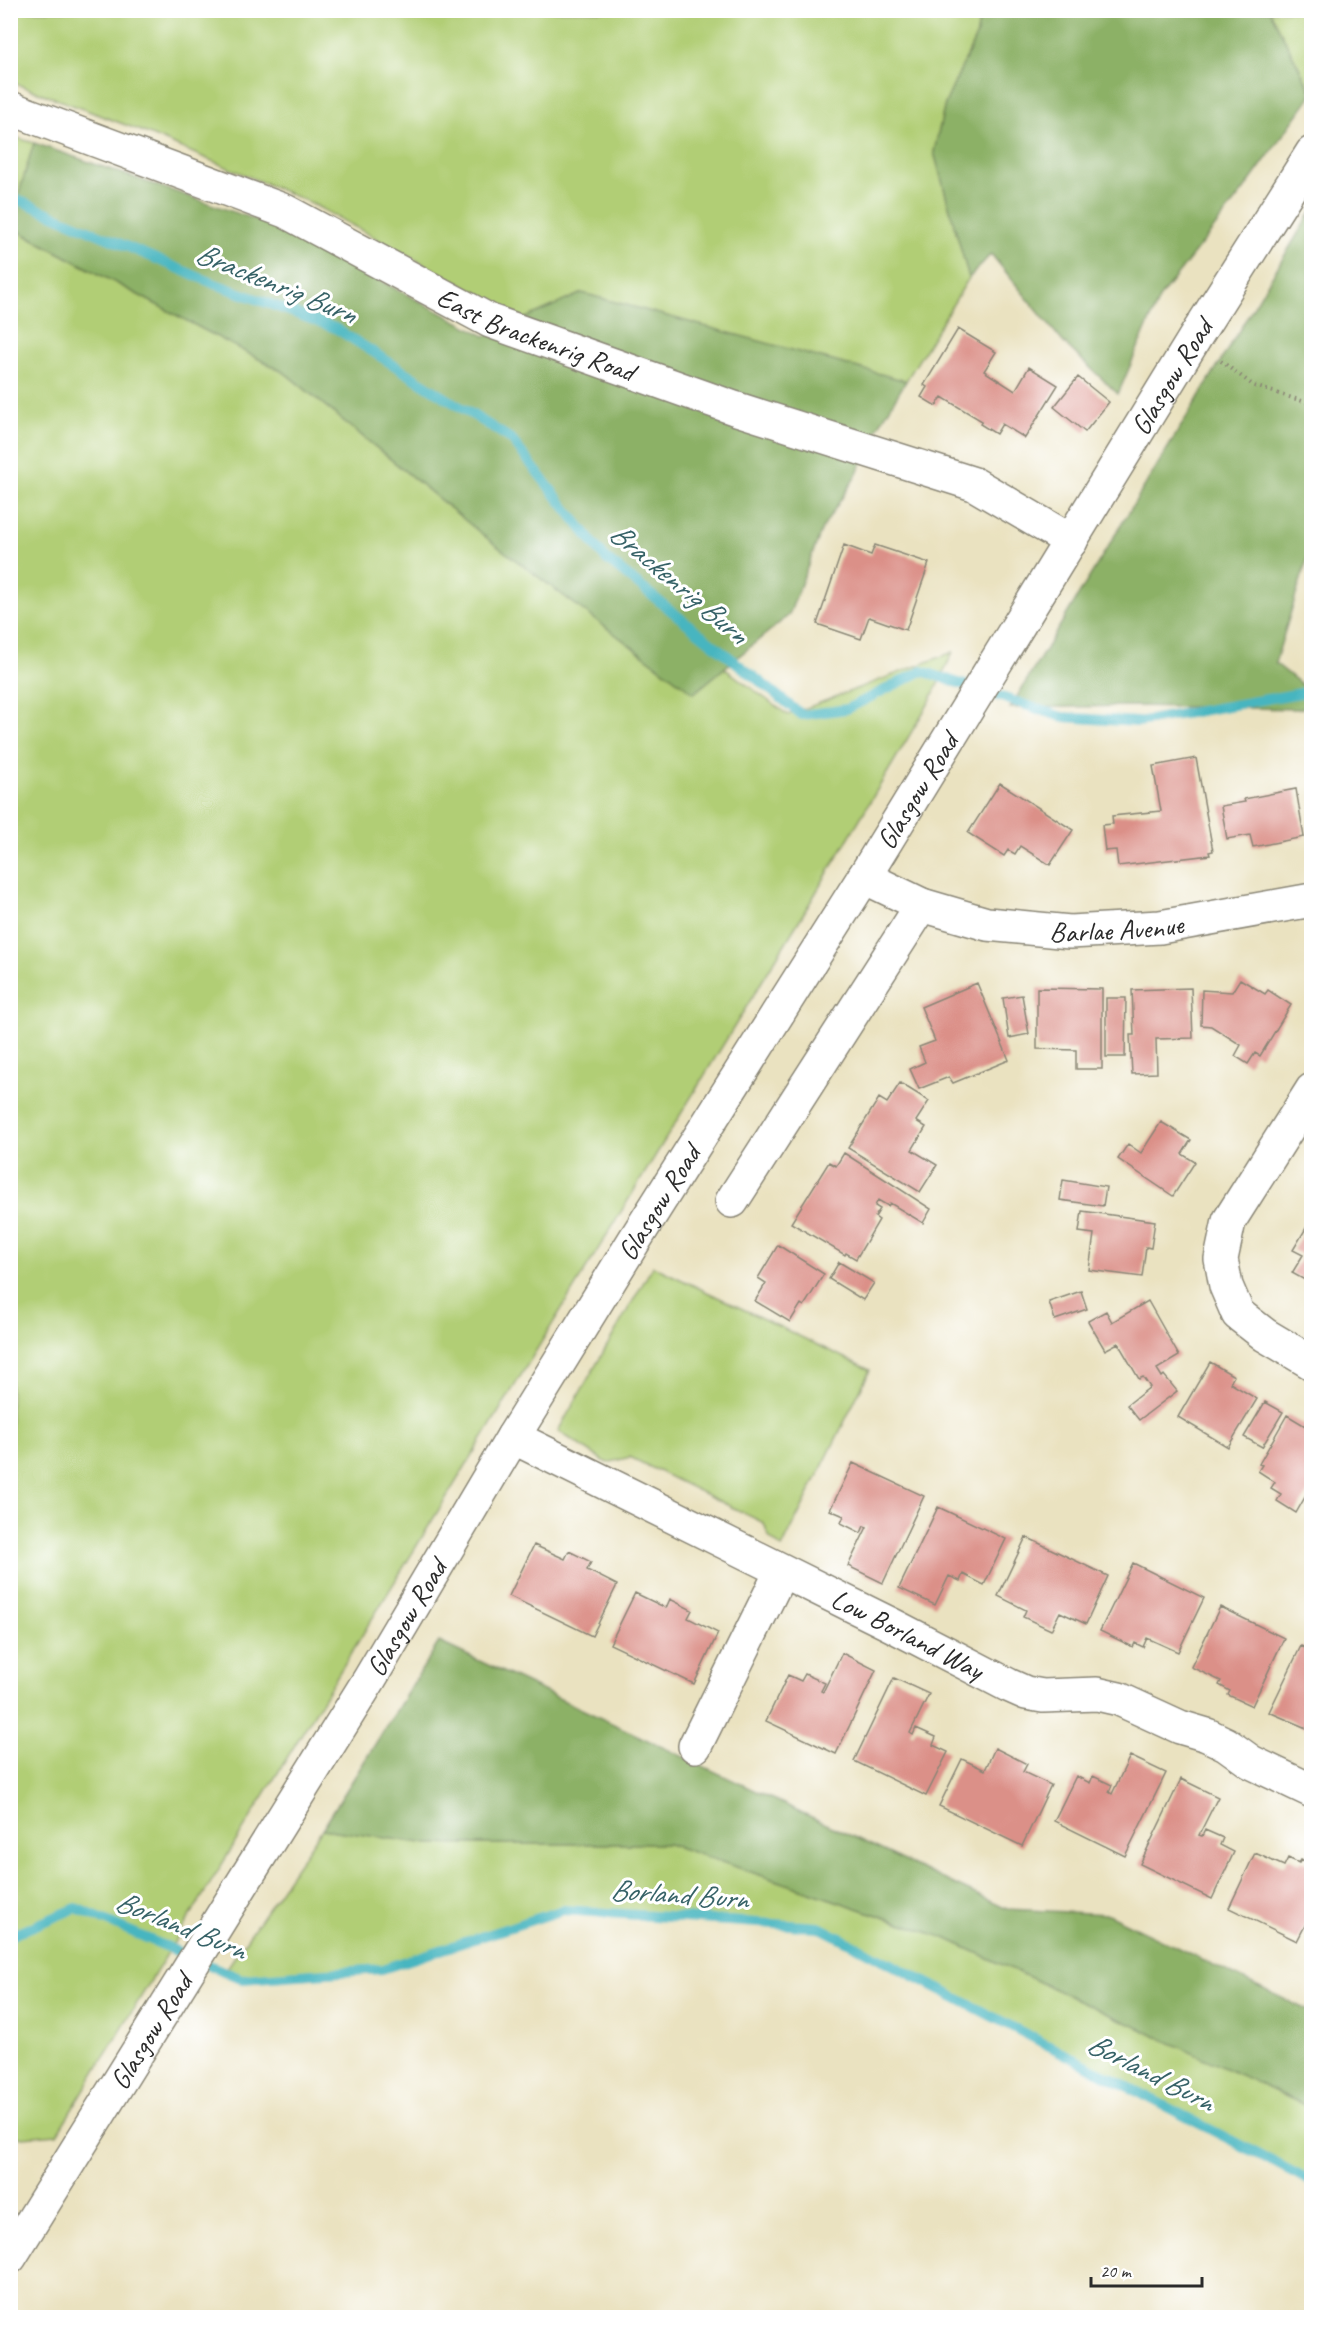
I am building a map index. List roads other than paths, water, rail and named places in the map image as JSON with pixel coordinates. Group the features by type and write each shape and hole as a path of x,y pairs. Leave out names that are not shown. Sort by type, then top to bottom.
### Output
{"main road":[{"name":"East Brackenrig Road","path":"10,108 285,211 490,321 734,408 974,484 1071,541"},
{"name":"Glasgow Road","path":"10,2257 369,1680 513,1437 634,1240 864,877 1311,153"},
{"name":"Barlae Avenue","path":"864,877 922,905 987,924 1070,932 1160,927 1311,900"},
{"path":"732,1201 922,905"},
{"path":"1311,1090 1229,1221 1221,1259 1226,1286 1238,1314 1265,1335 1311,1363"},
{"name":"Low Borland Way","path":"513,1437 1026,1694 1043,1696 1098,1694 1119,1699 1180,1727 1226,1743 1251,1762 1311,1791"},
{"path":"695,1746 781,1572"}],"waterway":[{"name":"Brackenrig Burn","path":"10,199 16,199 210,282 335,328 511,439 605,558 802,715 847,709 922,671 1062,717 1138,722 1312,691"},
{"name":"Borland Burn","path":"10,1936 76,1908 242,1979 382,1969 563,1910 819,1927 1312,2182"}]}
